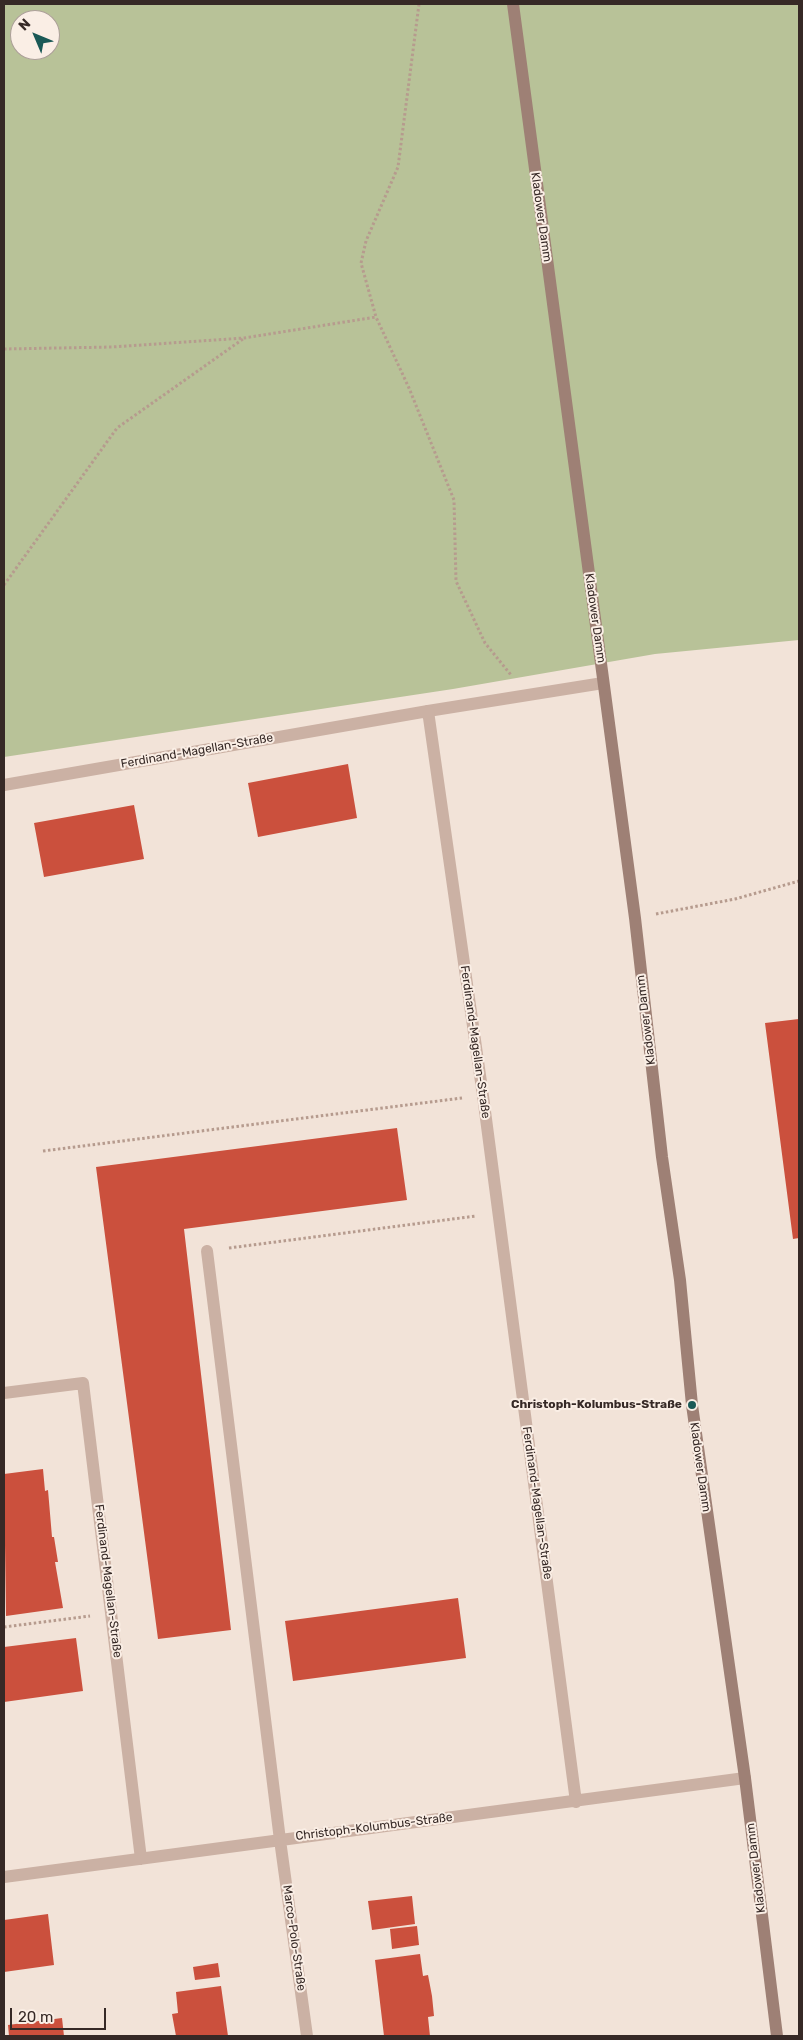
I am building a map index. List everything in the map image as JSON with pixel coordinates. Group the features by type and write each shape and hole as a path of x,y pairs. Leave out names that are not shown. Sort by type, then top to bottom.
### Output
{"main road":[{"name":"Kladower Damm","path":"513,4 635,918 662,1157 680,1280 692,1405 745,1778 777,2036"}],"street":[{"path":"428,710 603,683"},
{"name":"Ferdinand-Magellan-Straße","path":"4,785 428,710 499,1213 576,1802"},
{"name":"Marco-Polo-Straße","path":"207,1251 280,1840 307,2036"},
{"name":"Ferdinand-Magellan-Straße","path":"4,1393 83,1383 142,1859"},
{"name":"Christoph-Kolumbus-Straße","path":"4,1877 745,1778"}],"path":[{"path":"419,4 398,167 366,241 362,263 376,316 410,388 454,500 456,581 486,643 528,695"},
{"path":"4,349 112,347 244,338 376,316"},
{"path":"4,585 117,428 244,338"},
{"path":"635,918 735,898 799,881"},
{"path":"43,1151 483,1096"},
{"path":"207,1251 499,1213"},
{"path":"4,1627 98,1615"}],"green space":[{"path":"4,4 799,4 799,640 655,654 453,689 4,757"}],"building":[{"path":"348,764 357,818 258,837 248,783"},
{"path":"134,805 144,859 44,877 34,823"},
{"path":"799,1019 799,1238 793,1239 765,1023"},
{"path":"397,1128 407,1200 184,1229 231,1630 158,1639 96,1167"},
{"path":"43,1469 45,1491 48,1490 52,1537 54,1537 58,1562 55,1562 63,1608 6,1616 4,1474"},
{"path":"458,1598 466,1658 293,1681 285,1621"},
{"path":"76,1638 83,1691 4,1702 4,1647"},
{"path":"412,1896 415,1924 372,1930 368,1901"},
{"path":"48,1914 54,1965 4,1972 4,1920"},
{"path":"417,1926 419,1945 392,1949 390,1929"},
{"path":"420,1954 423,1976 428,1975 432,1996 434,2016 428,2017 430,2036 384,2036 375,1960"},
{"path":"218,1963 220,1977 195,1980 193,1967"},
{"path":"221,1986 228,2036 176,2036 172,2014 178,2013 176,1992"},
{"path":"62,2018 64,2036 9,2036 8,2025"}],"place":[{"name":"Christoph-Kolumbus-Straße","path":"692,1405"}]}
